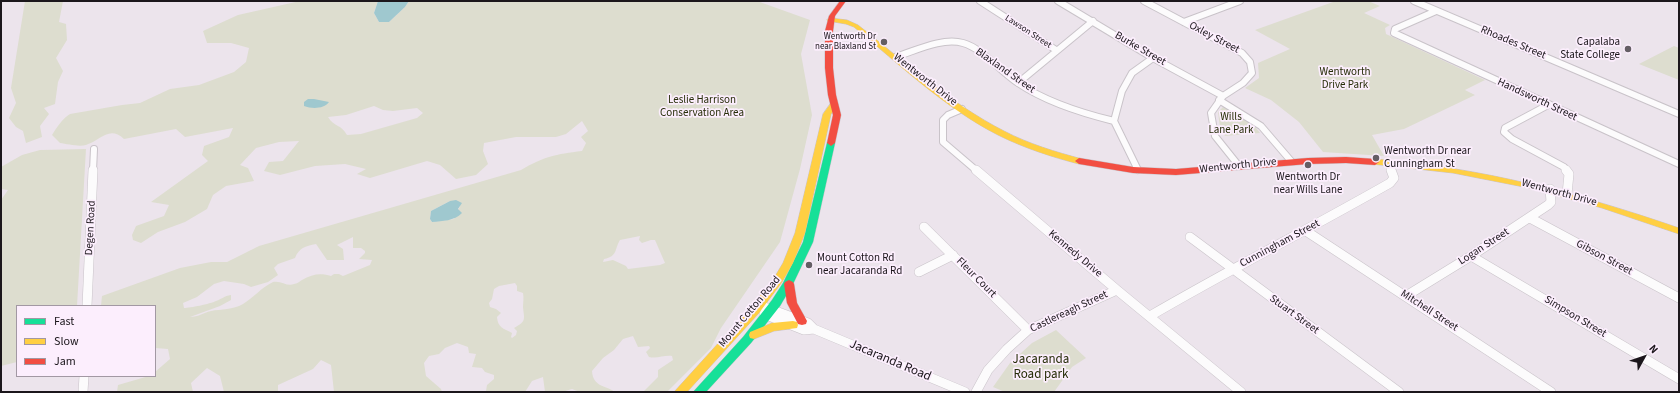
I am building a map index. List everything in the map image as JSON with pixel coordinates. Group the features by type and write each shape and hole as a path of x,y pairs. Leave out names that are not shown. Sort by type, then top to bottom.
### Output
{"main road":[{"path":"830,20 843,1"},
{"name":"Wentworth Drive","path":"830,20 847,22 855,26 962,109 992,129 1033,147 1072,160 1138,170 1186,171 1291,161 1346,160 1470,172 1567,194 1679,231"},
{"name":"Mount Cotton Road","path":"699,392 750,337 769,312 789,284 808,242 837,114 834,105 828,50 830,20"},
{"name":"Mount Cotton Road","path":"680,392 757,307 778,280 788,263 800,233 827,114 834,105"},
{"path":"789,284 789,297 794,310 802,321"},
{"path":"750,337 772,327 793,325"}],"street":[{"name":"Lawson Street","path":"980,1 1056,50"},
{"name":"Burke Street","path":"1058,1 1221,98 1261,126 1291,161"},
{"name":"Oxley Street","path":"1144,1 1242,53 1250,62 1252,73 1243,83 1221,98"},
{"path":"1184,22 1240,1"},
{"name":"Rhoades Street","path":"1414,1 1679,114"},
{"name":"Handsworth Street","path":"1436,11 1393,31 1396,34 1548,105 1679,164"},
{"path":"1018,83 1056,50 1093,21"},
{"name":"Blaxland Street","path":"895,58 950,41 965,43 1018,83 1054,103 1089,115 1114,121"},
{"path":"1138,170 1114,121 1122,91 1132,73 1153,58"},
{"path":"1221,98 1211,113 1215,136 1239,166"},
{"path":"1548,105 1505,128 1504,132 1512,139 1564,167 1569,174 1567,194"},
{"name":"Kennedy Drive","path":"962,109 948,115 943,120 943,142 1117,290 1241,392"},
{"name":"Degen Road","path":"87,305 94,149"},
{"name":"Cunningham Street","path":"1150,316 1232,269 1306,232 1390,183 1394,178 1388,163"},
{"name":"Logan Street","path":"1406,296 1530,218 1551,202 1550,190"},
{"name":"Gibson Street","path":"1530,218 1679,298"},
{"name":"Fleur Court","path":"924,227 1028,330"},
{"name":"Mitchell Street","path":"1306,232 1551,392"},
{"name":"Stuart Street","path":"1190,237 1399,392"},
{"path":"919,272 953,255"},
{"name":"Simpson Street","path":"1471,256 1679,379"},
{"name":"Castlereagh Street","path":"976,392 988,370 1028,330 1117,290"},
{"name":"Jacaranda Road","path":"757,307 804,330 814,329"},
{"name":"Jacaranda Road","path":"769,312 808,323 814,329 965,392"},
{"path":"83,392 84,377"}],"green space":[{"path":"25,1 63,1 59,22 66,24 67,40 56,58 63,71 58,82 55,104 44,108 49,114 40,126 42,137 26,143 23,131 16,127 9,118 16,103 11,88"},
{"name":"Leslie Harrison Conservation Area","path":"300,1 378,1 374,13 379,22 389,22 405,7 409,1 757,1 810,20 801,54 812,115 800,169 780,242 721,328 711,348 667,392 643,392 658,377 658,370 673,360 672,356 655,358 649,357 646,352 650,348 649,346 638,347 633,336 623,339 592,371 597,383 615,392 580,392 572,389 562,392 545,392 543,377 532,381 525,392 482,392 486,391 487,385 494,379 494,375 485,372 482,368 472,367 476,354 469,353 468,347 457,343 445,348 439,354 429,356 424,363 426,376 441,389 442,392 334,392 331,365 321,360 313,369 278,385 278,392 224,392 220,376 207,368 191,383 193,392 117,392 118,385 146,377 156,377 156,371 170,359 168,349 156,348 156,305 101,305 102,296 180,268 211,262 227,262 259,246 521,170 550,157 582,151 586,143 581,137 588,131 582,121 566,134 556,137 516,137 484,143 483,151 488,164 476,175 456,179 440,165 427,161 370,178 357,174 366,169 345,164 315,166 280,175 264,171 269,162 283,161 299,141 279,142 256,148 240,165 248,168 254,181 226,186 213,195 207,209 185,222 158,232 141,243 133,240 132,235 136,226 164,216 169,205 151,202 208,161 202,155 204,146 229,137 233,128 185,137 176,129 124,139 114,133 105,135 91,143 80,146 60,143 52,135 62,121 70,114 140,103 170,89 199,85 234,72 246,62 249,48 231,43 207,43 203,31 238,15","holes":["374,106 383,110 393,111 417,108 423,113 417,118 361,134 347,135 345,131 328,117 346,115","450,201 460,206 454,219 432,222 430,219 431,211","640,236 639,240 642,243 655,240 665,263 628,269 626,266 613,260 603,262 604,259 614,254 620,240","353,237 353,248 361,248 365,251 359,259 372,260 370,265 343,276 339,274 334,274 331,276 309,276 296,284 291,285 273,282 239,306 211,311 198,316 190,317 220,306 231,300 231,295 195,307 184,308 183,303 197,297 214,284 224,281 244,284 251,287 268,282 278,275 274,268 278,264 295,258 298,252 306,247 316,244 327,260 344,260 343,249 337,245","515,283 517,286 517,291 523,293 524,319 514,328 517,331 516,335 512,338 512,333 498,323 497,317 501,313 490,307 489,303 492,299 494,289 499,286"]},
{"name":"Wentworth Drive Park","path":"1332,1 1368,1 1380,6 1364,13 1390,25 1385,28 1386,34 1485,80 1465,90 1475,95 1404,129 1372,135 1384,156 1323,152 1299,122 1271,100 1245,88 1259,78 1258,63 1290,49 1255,30 1333,2"},
{"path":"1674,46 1679,48 1679,80 1639,64"},
{"name":"Wills Lane Park","path":"1223,107 1252,123 1260,133 1225,136 1220,128 1218,112"},
{"path":"86,149 77,305 16,305 16,362 1,366 1,200 8,190 1,189 1,167 22,155 40,150"},
{"name":"Jacaranda Road park","path":"1056,330 1086,358 1072,367 1054,392 1005,392 993,387 1010,363 1032,343"}],"water":[{"path":"378,1 409,1 405,7 389,22 379,22 374,13"},
{"path":"308,99 329,102 318,108 311,108 304,106 304,102"},
{"path":"456,200 462,203 458,209 462,213 459,216 444,221 432,222 430,219 431,211 450,201"}],"traffic: fast":[{"path":"699,392 747,340 776,303 788,284 808,242 831,143"}],"traffic: slow":[{"path":"830,20 847,22 856,26 944,97 981,122 1001,133 1039,149 1079,161"},
{"path":"680,392 755,310 778,280 788,263 800,233 827,114 834,105"},
{"path":"1375,162 1453,170 1491,177 1567,195 1679,231"},
{"path":"754,335 772,327 793,325"}],"traffic: jam":[{"path":"831,143 837,115 832,95 829,68 829,31 832,16 843,1"},
{"path":"1079,161 1133,170 1176,172 1308,161 1346,160 1375,162"},
{"path":"789,284 792,303 802,321"}],"place":[{"name":"Wentworth Dr near Blaxland St","path":"884,42"},
{"name":"Capalaba State College","path":"1628,49"},
{"name":"Wentworth Dr near Cunningham St","path":"1376,158"},
{"name":"Wentworth Dr near Wills Lane","path":"1308,165"},
{"name":"Mount Cotton Rd near Jacaranda Rd","path":"809,265"}]}
